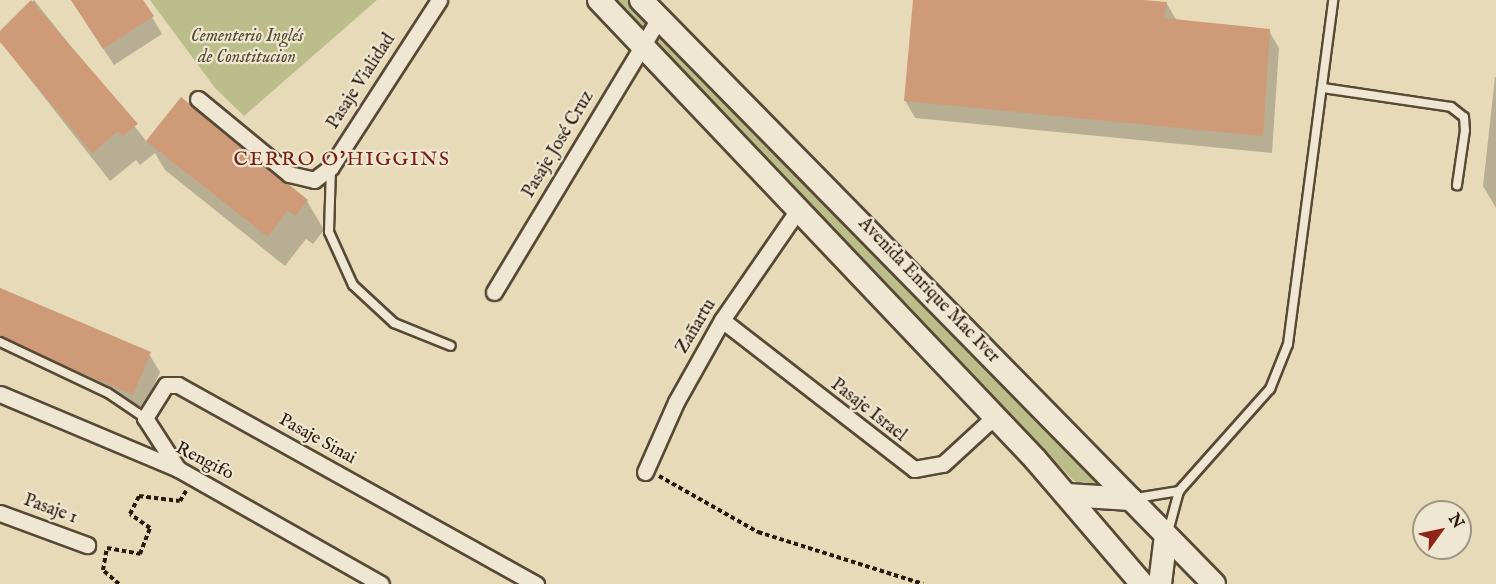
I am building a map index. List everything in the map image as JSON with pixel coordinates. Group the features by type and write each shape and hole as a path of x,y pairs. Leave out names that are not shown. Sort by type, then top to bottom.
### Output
{"main road":[{"path":"599,0 1067,495 1142,584"},
{"name":"Avenida Enrique Mac Iver","path":"641,0 1214,584"},
{"path":"842,258 868,230"},
{"path":"1067,495 1131,499"},
{"path":"1160,584 1167,536"}],"street":[{"name":"Pasaje Vialidad","path":"331,167 439,0"},
{"name":"Pasaje José Cruz","path":"494,292 659,19"},
{"path":"198,99 297,179 314,180 331,167"},
{"name":"Zañartu","path":"645,472 676,402 722,320 798,210"},
{"name":"Pasaje Israel","path":"722,320 914,469 943,464 993,418"},
{"name":"Pasaje Sinai","path":"145,418 166,385 178,385 536,584"},
{"name":"Rengifo","path":"0,394 178,469 381,584"},
{"path":"145,418 178,469"},
{"name":"Pasaje 1","path":"0,513 87,545"}],"lane":[{"path":"1167,536 1179,491 1270,388 1288,344 1333,0"},
{"path":"1323,88 1451,107 1464,117 1465,130 1457,185"},
{"path":"331,167 329,231 353,285 394,323 451,346"},
{"path":"0,342 108,393 145,418"},
{"path":"1131,499 1179,491"}],"path":[{"path":"645,472 668,478 758,532 923,584"},
{"path":"119,584 103,570 106,548 140,554 150,528 130,514 139,496 180,501 194,477"}],"green space":[{"name":"Cementerio Inglés de Constitucion","path":"150,0 377,0 244,116 215,88"},
{"path":"606,0 634,0 1111,491 1098,492 1074,481"}],"building":[{"path":"31,0 138,124 123,136 118,131 92,153 0,42 0,31"},
{"path":"71,0 143,0 154,16 103,49"},
{"path":"913,0 1143,0 1167,2 1164,18 1270,29 1263,136 904,101"},
{"path":"181,97 308,200 295,216 288,210 268,237 146,141"},
{"path":"0,288 151,352 133,394 0,338"}],"district":[{"name":"CERRO O'HIGGINS","path":"342,159"}]}
